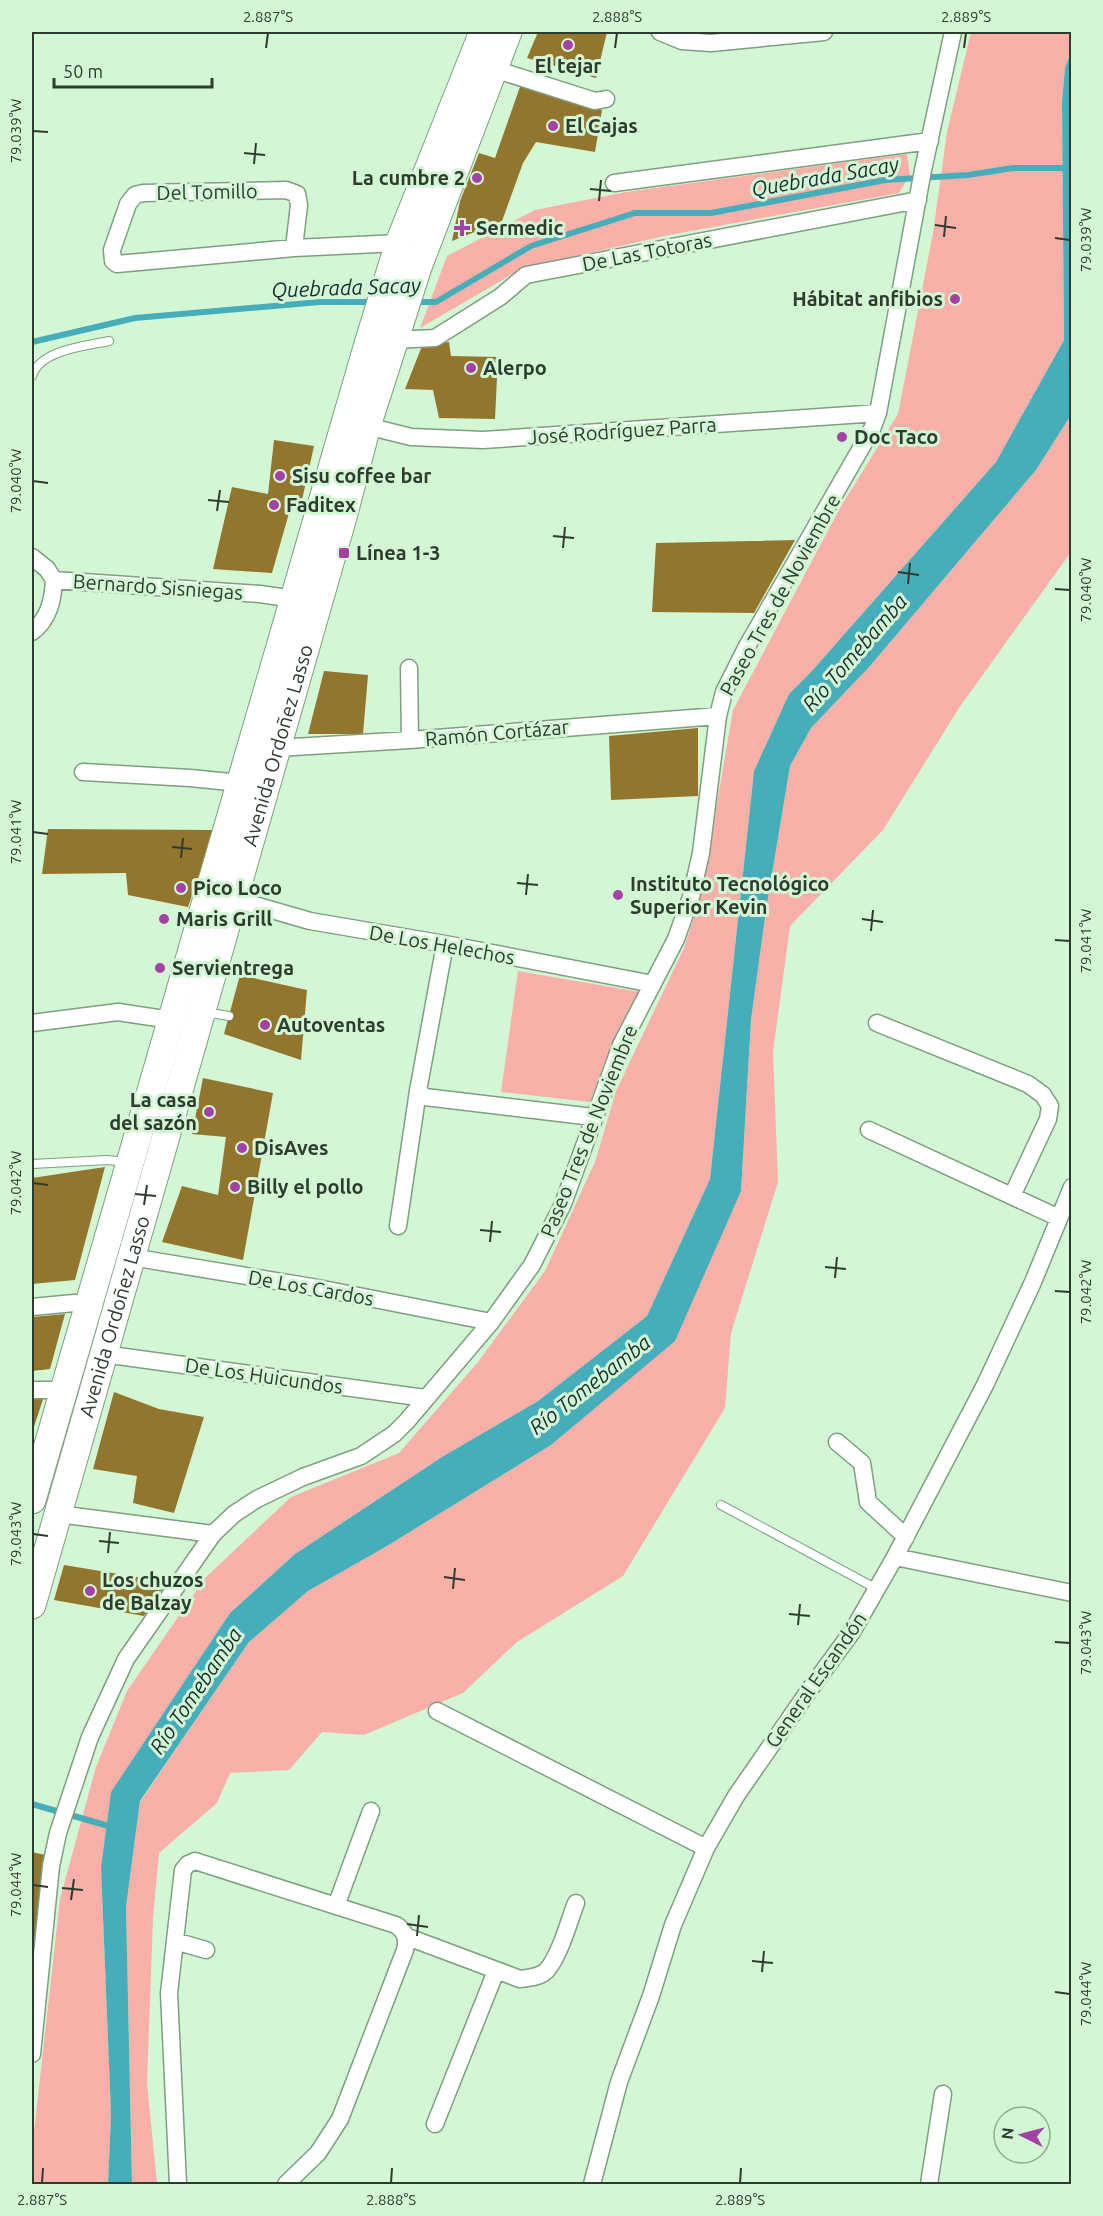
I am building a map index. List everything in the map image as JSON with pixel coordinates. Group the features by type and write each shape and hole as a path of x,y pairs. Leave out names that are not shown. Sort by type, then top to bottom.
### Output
{"main road":[{"name":"Avenida Ordoñez Lasso","path":"32,1500 294,599 381,342 404,256 483,32"},
{"name":"Avenida Ordoñez Lasso","path":"404,256 494,69 508,32"},
{"name":"Avenida Ordoñez Lasso","path":"32,1605 367,426 381,342"}],"street":[{"path":"660,32 682,41 711,43 824,32"},
{"name":"Paseo Tres de Noviembre","path":"32,2054 51,1866 64,1813 90,1737 126,1659 213,1534 234,1514 257,1499 303,1477 361,1456 378,1446 407,1421 491,1322 532,1265 563,1204 593,1116 621,1045 676,939 691,897 701,853 718,716 724,692 872,429 878,413 923,170 953,32"},
{"path":"494,69 595,101 606,99"},
{"path":"614,183 930,141"},
{"name":"Del Tomillo","path":"294,248 299,205 297,194 286,190 135,195 129,204 112,250 114,261 117,264 294,248 404,256"},
{"name":"De Las Totoras","path":"381,342 435,338 500,297 526,275 920,194"},
{"name":"José Rodríguez Parra","path":"367,426 411,437 483,440 878,413"},
{"name":"Bernardo Sisniegas","path":"32,557 47,568 54,580 260,594 294,599"},
{"path":"32,632 49,611 54,596 54,580"},
{"path":"409,668 410,740"},
{"name":"Ramón Cortázar","path":"277,748 718,716"},
{"path":"83,772 240,783"},
{"name":"De Los Helechos","path":"234,899 310,921 446,944 653,984"},
{"path":"398,1226 418,1091 446,944"},
{"path":"32,1023 118,1012 171,1020"},
{"path":"876,1023 1028,1084 1043,1095 1050,1106 1048,1119 1012,1196"},
{"path":"418,1091 425,1097 593,1116"},
{"path":"869,1130 1059,1218"},
{"name":"General Escandón","path":"592,2184 619,2082 651,1996 673,1925 706,1848 736,1796 852,1632 896,1557 985,1385 1033,1282 1071,1187"},
{"name":"De Los Cardos","path":"131,1257 318,1288 491,1322"},
{"path":"32,1307 74,1303 88,1305"},
{"name":"De Los Huicundos","path":"103,1354 425,1398"},
{"path":"32,1390 64,1390"},
{"path":"837,1442 862,1463 868,1502 906,1538"},
{"path":"57,1514 213,1534"},
{"path":"896,1557 1071,1593"},
{"path":"437,1711 706,1848"},
{"path":"336,1906 371,1811"},
{"path":"178,2184 169,1993 183,1870 188,1864 195,1861 396,1925 405,1936 520,1979 535,1977 547,1971 576,1902"},
{"path":"286,2184 318,2152 340,2120 405,1950 405,1936"},
{"path":"175,1941 206,1950"},
{"path":"435,2124 496,1971"},
{"path":"929,2184 943,2094"}],"lane":[{"path":"32,376 34,367 44,358 109,341"},
{"path":"201,1012 229,1016"},
{"path":"32,1164 106,1160 130,1162"},
{"path":"721,1505 878,1588"}],"shaded area":[{"path":"971,32 1071,32 1071,52 1065,68 1062,101 1064,340 996,462 789,694 754,771 710,1179 647,1316 538,1401 442,1457 295,1554 230,1613 111,1793 101,1867 111,2114 108,2184 32,2184 32,2150 60,1899 96,1767 127,1691 205,1578 291,1497 399,1453 478,1362 545,1271 595,1162 616,1091 684,948 701,896 733,710 840,508 898,414 933,233 947,132"},
{"path":"907,154 910,175 899,193 669,235 523,268 420,328 447,256 535,210 626,192"},
{"path":"1071,415 1071,552 959,708 883,830 790,926 773,1052 778,1182 731,1333 725,1408 623,1576 517,1642 463,1693 364,1735 322,1732 289,1770 230,1773 217,1803 159,1853 153,1918 147,2083 157,2184 132,2184 126,1907 140,1802 249,1642 308,1591 387,1546 551,1445 655,1356 741,1191 751,1020 766,910 790,766 811,728 870,666 1036,470"},
{"path":"518,971 640,992 612,1043 590,1102 501,1092"}],"water":[{"name":"Río Tomebamba","path":"1071,52 1071,415 1036,470 870,666 811,728 790,766 766,910 751,1020 741,1191 675,1341 551,1445 387,1546 308,1591 249,1642 140,1801 126,1907 132,2184 108,2184 111,2114 101,1867 111,1792 230,1613 295,1554 442,1457 538,1401 647,1316 710,1179 754,771 789,694 996,462 1064,340 1062,101 1065,68"}],"building":[{"name":"El tejar","path":"538,32 607,32 596,78 527,58"},
{"path":"521,84 602,110 595,152 536,142 523,163 502,221 452,241 460,201 479,153 495,158"},
{"path":"449,342 451,356 498,357 495,419 439,418 433,390 405,389 422,346"},
{"path":"274,440 314,446 302,500 293,499 272,573 213,569 232,487 268,494"},
{"path":"795,540 754,613 652,612 656,543"},
{"path":"324,671 368,675 363,734 308,734"},
{"path":"698,728 698,796 611,800 609,736"},
{"path":"48,829 214,830 188,907 128,895 126,873 42,874"},
{"name":"Autoventas","path":"240,975 307,990 301,1060 224,1034"},
{"path":"203,1078 273,1093 243,1260 162,1242 182,1186 218,1195 226,1137 192,1134"},
{"path":"105,1167 75,1280 32,1284 32,1178"},
{"path":"65,1314 50,1369 32,1371 32,1317"},
{"path":"114,1392 159,1409 204,1417 174,1513 133,1503 137,1476 93,1469"},
{"path":"45,1393 32,1433 32,1394"},
{"path":"64,1565 167,1582 144,1616 54,1600"},
{"path":"32,1852 45,1855 33,1963 32,1963"}],"waterway":[{"name":"Quebrada Sacay","path":"413,302 436,302 531,246 635,213 711,213 885,180 968,175 1013,168 1072,168"},
{"name":"Quebrada Sacay","path":"32,342 135,318 320,302 373,302"},
{"path":"32,1804 112,1827"}],"place":[{"name":"El tejar","path":"568,45"},
{"name":"El Cajas","path":"553,126"},
{"name":"La cumbre 2","path":"477,178"},
{"name":"Sermedic","path":"462,228"},
{"name":"Hábitat anfibios","path":"955,299"},
{"name":"Alerpo","path":"471,368"},
{"name":"Doc Taco","path":"842,437"},
{"name":"Sisu coffee bar","path":"280,476"},
{"name":"Faditex","path":"274,505"},
{"name":"Línea 1-3","path":"344,553"},
{"name":"Pico Loco","path":"181,888"},
{"name":"Instituto Tecnológico Superior Kevin","path":"618,895"},
{"name":"Maris Grill","path":"164,919"},
{"name":"Servientrega","path":"160,968"},
{"name":"Autoventas","path":"265,1025"},
{"name":"La casa del sazón","path":"209,1112"},
{"name":"DisAves","path":"242,1148"},
{"name":"Billy el pollo","path":"235,1187"},
{"name":"Los chuzos de Balzay","path":"90,1591"}]}
